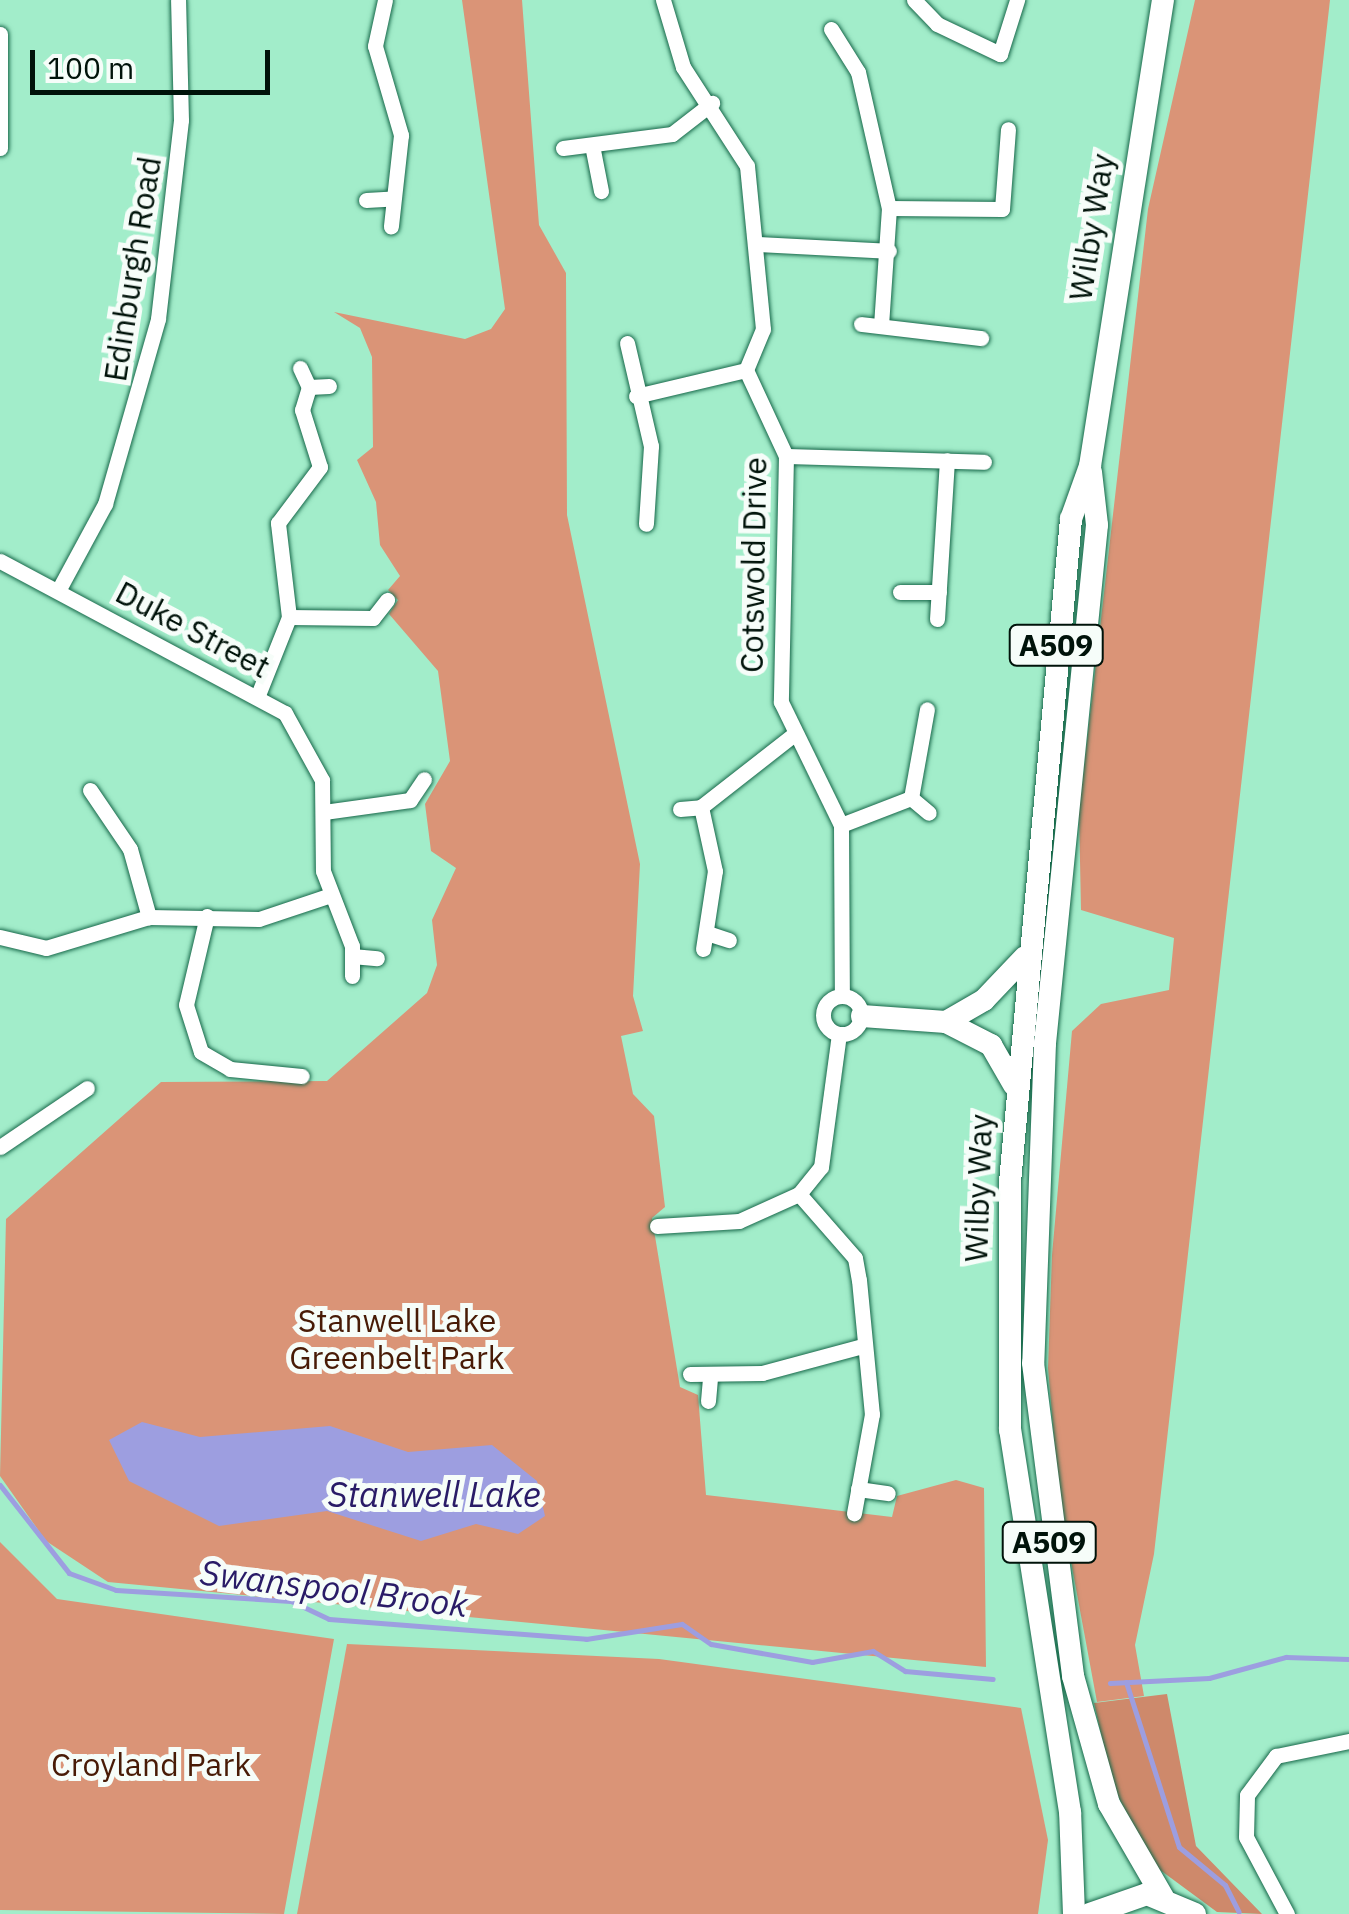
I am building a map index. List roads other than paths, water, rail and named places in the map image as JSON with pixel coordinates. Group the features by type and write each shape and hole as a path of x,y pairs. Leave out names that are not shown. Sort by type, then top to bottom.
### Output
{"highway":[{"name":"Wilby Way","path":"1074,1914 1070,1812 1010,1430 1015,1086 1067,554 1090,466 1163,0"},
{"name":"Wilby Way","path":"1090,466 1097,525 1045,1043 1032,1364 1073,1676 1109,1804 1163,1897"},
{"path":"946,1022 984,1000 1025,957"},
{"path":"862,1016 946,1022 991,1045 1015,1086"},
{"path":"1090,1914 1131,1895 1163,1897 1195,1914"}],"street":[{"name":"Edinburgh Road","path":"60,589 105,504 158,319 181,120 178,0"},
{"path":"385,0 375,46 401,135 388,199 392,226"},
{"path":"636,396 746,370 759,357 763,329 747,166 712,103 683,67 663,0"},
{"path":"914,0 937,24 1000,54 1018,0"},
{"path":"831,29 858,72 889,208 882,326"},
{"path":"0,34 0,148"},
{"path":"562,148 672,134 712,103"},
{"path":"889,208 1002,209 1008,129"},
{"path":"592,144 600,191"},
{"path":"366,200 388,199"},
{"path":"756,244 889,251"},
{"path":"861,324 981,338"},
{"path":"627,343 636,396 651,446 646,524"},
{"path":"300,368 309,387 304,429 320,466"},
{"name":"Cotswold Drive","path":"746,370 786,456 777,662 792,736 841,826 842,995 823,1014 839,1034"},
{"path":"309,387 329,386"},
{"path":"786,456 984,462"},
{"path":"258,695 290,617 278,524 320,466 335,458"},
{"path":"937,620 947,460"},
{"name":"Duke Street","path":"0,561 258,695 310,744 324,812 328,896 352,956 352,976"},
{"path":"900,592 939,592"},
{"path":"290,617 379,623 388,600"},
{"path":"911,798 927,709"},
{"path":"680,809 700,807 792,736"},
{"path":"324,812 410,800 424,780"},
{"path":"90,790 130,849 149,917"},
{"path":"911,798 928,813"},
{"path":"841,826 911,798"},
{"path":"410,800 422,814"},
{"path":"700,807 714,871 705,941 729,940"},
{"path":"0,937 46,948 149,917 260,919 328,896"},
{"path":"206,916 186,1005 201,1052 248,1073 302,1076"},
{"path":"352,956 377,958"},
{"path":"657,1226 739,1221 799,1194 821,1167 839,1034 862,1016 842,995"},
{"path":"0,1147 86,1088"},
{"path":"799,1194 855,1258 872,1414 854,1513"},
{"path":"690,1374 762,1373 862,1346"},
{"path":"708,1401 710,1376"},
{"path":"858,1489 888,1493"},
{"path":"1287,1914 1246,1836 1247,1795 1276,1756 1349,1740"}],"water":[{"name":"Stanwell Lake","path":"142,1422 200,1437 330,1426 408,1452 492,1445 537,1481 545,1516 518,1534 476,1524 421,1541 327,1511 219,1526 129,1481 109,1440"}],"waterway":[{"name":"Swanspool Brook","path":"0,1485 69,1573 116,1590 291,1601 329,1619 586,1639 682,1624 711,1644 812,1662 873,1651 905,1671 993,1679"},
{"name":"Swanspool Brook","path":"1110,1683 1209,1678 1286,1657 1349,1659"},
{"path":"1126,1682 1179,1847 1225,1885 1239,1912"}],"park label":[{"name":"Stanwell Lake Greenbelt Park","path":"397,1340"},
{"name":"Croyland Park","path":"151,1764"}]}
